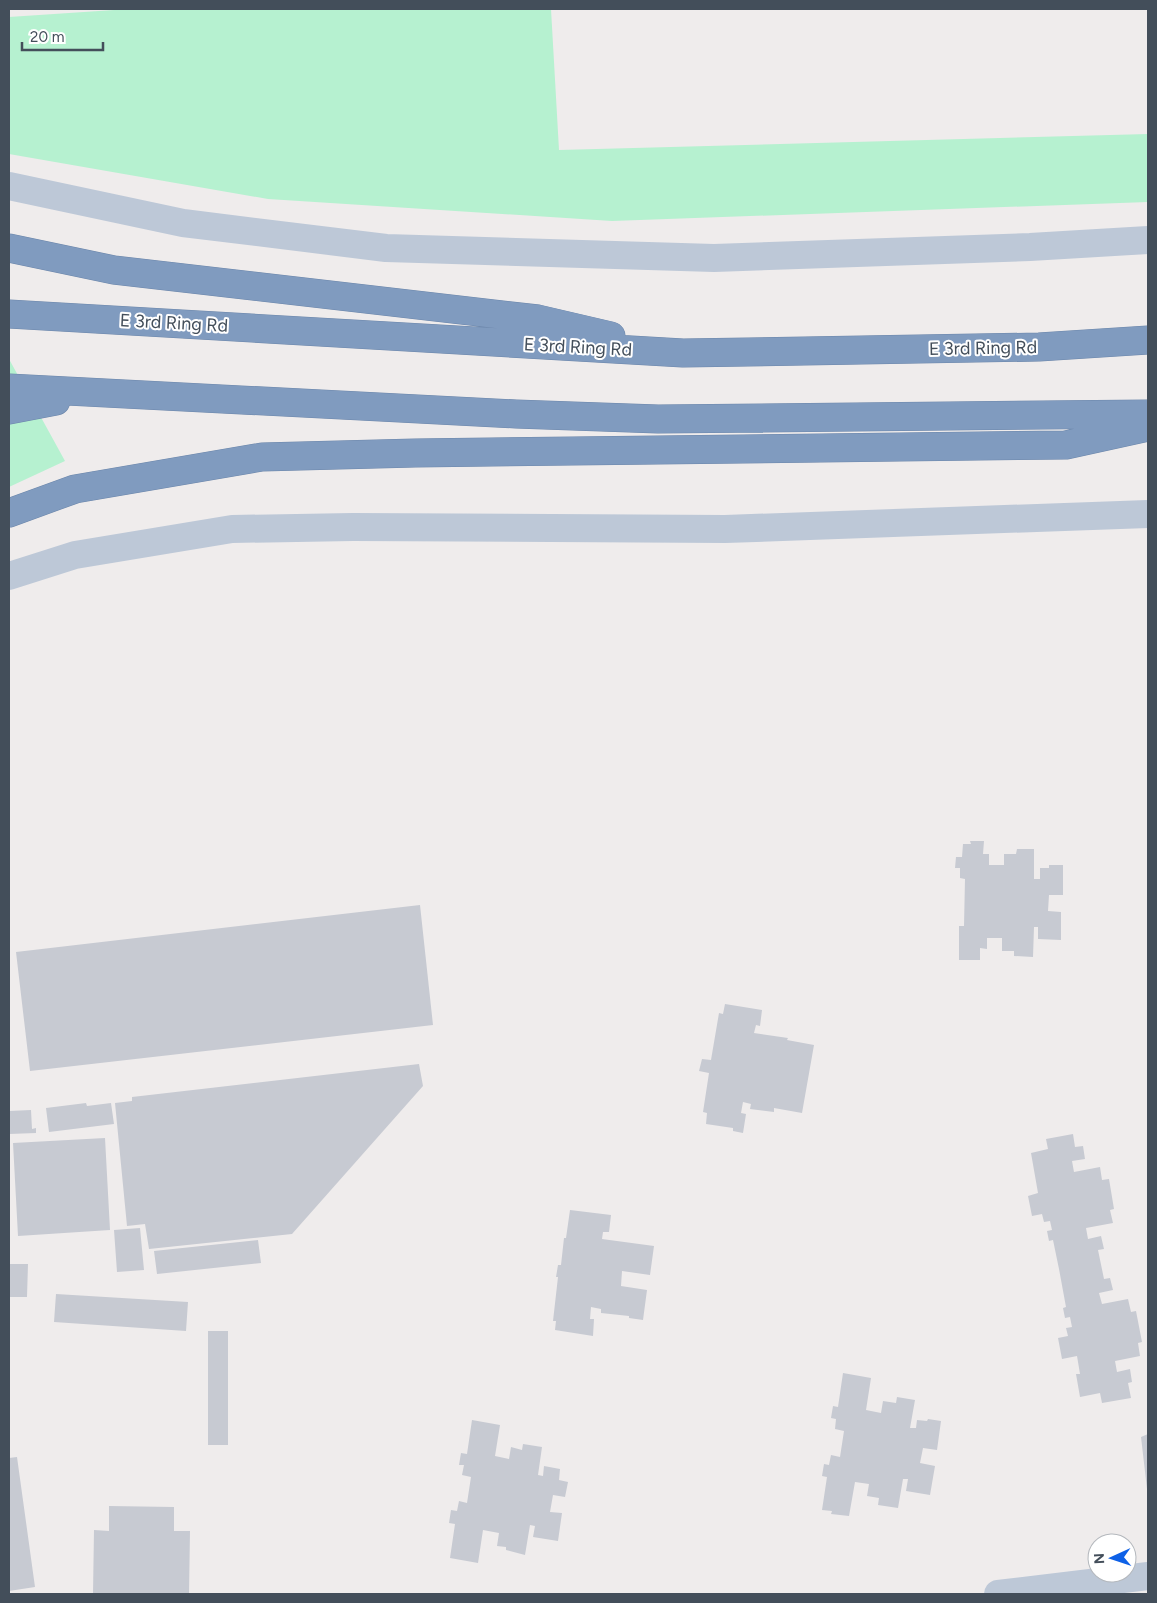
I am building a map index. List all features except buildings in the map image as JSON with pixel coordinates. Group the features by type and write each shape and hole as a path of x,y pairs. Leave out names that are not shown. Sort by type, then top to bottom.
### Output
{"highway":[{"path":"9,248 114,270 538,319 683,353"},
{"name":"E 3rd Ring Rd","path":"9,314 683,353 1039,347 1148,340"},
{"path":"9,388 516,414 658,419 1148,414"},
{"path":"9,410 99,393"},
{"path":"9,513 75,490 262,457 415,453 1066,445 1148,427"}],"main road":[{"path":"9,186 184,223 386,248 714,258 1030,247 1148,240"},
{"path":"9,576 75,555 232,529 353,527 725,529 1148,514"},
{"path":"998,1594 1148,1576"}],"green space":[{"path":"129,9 551,9 559,150 1148,134 1148,202 612,221 268,199 9,154 9,17"},
{"path":"9,359 65,461 9,487"}]}
